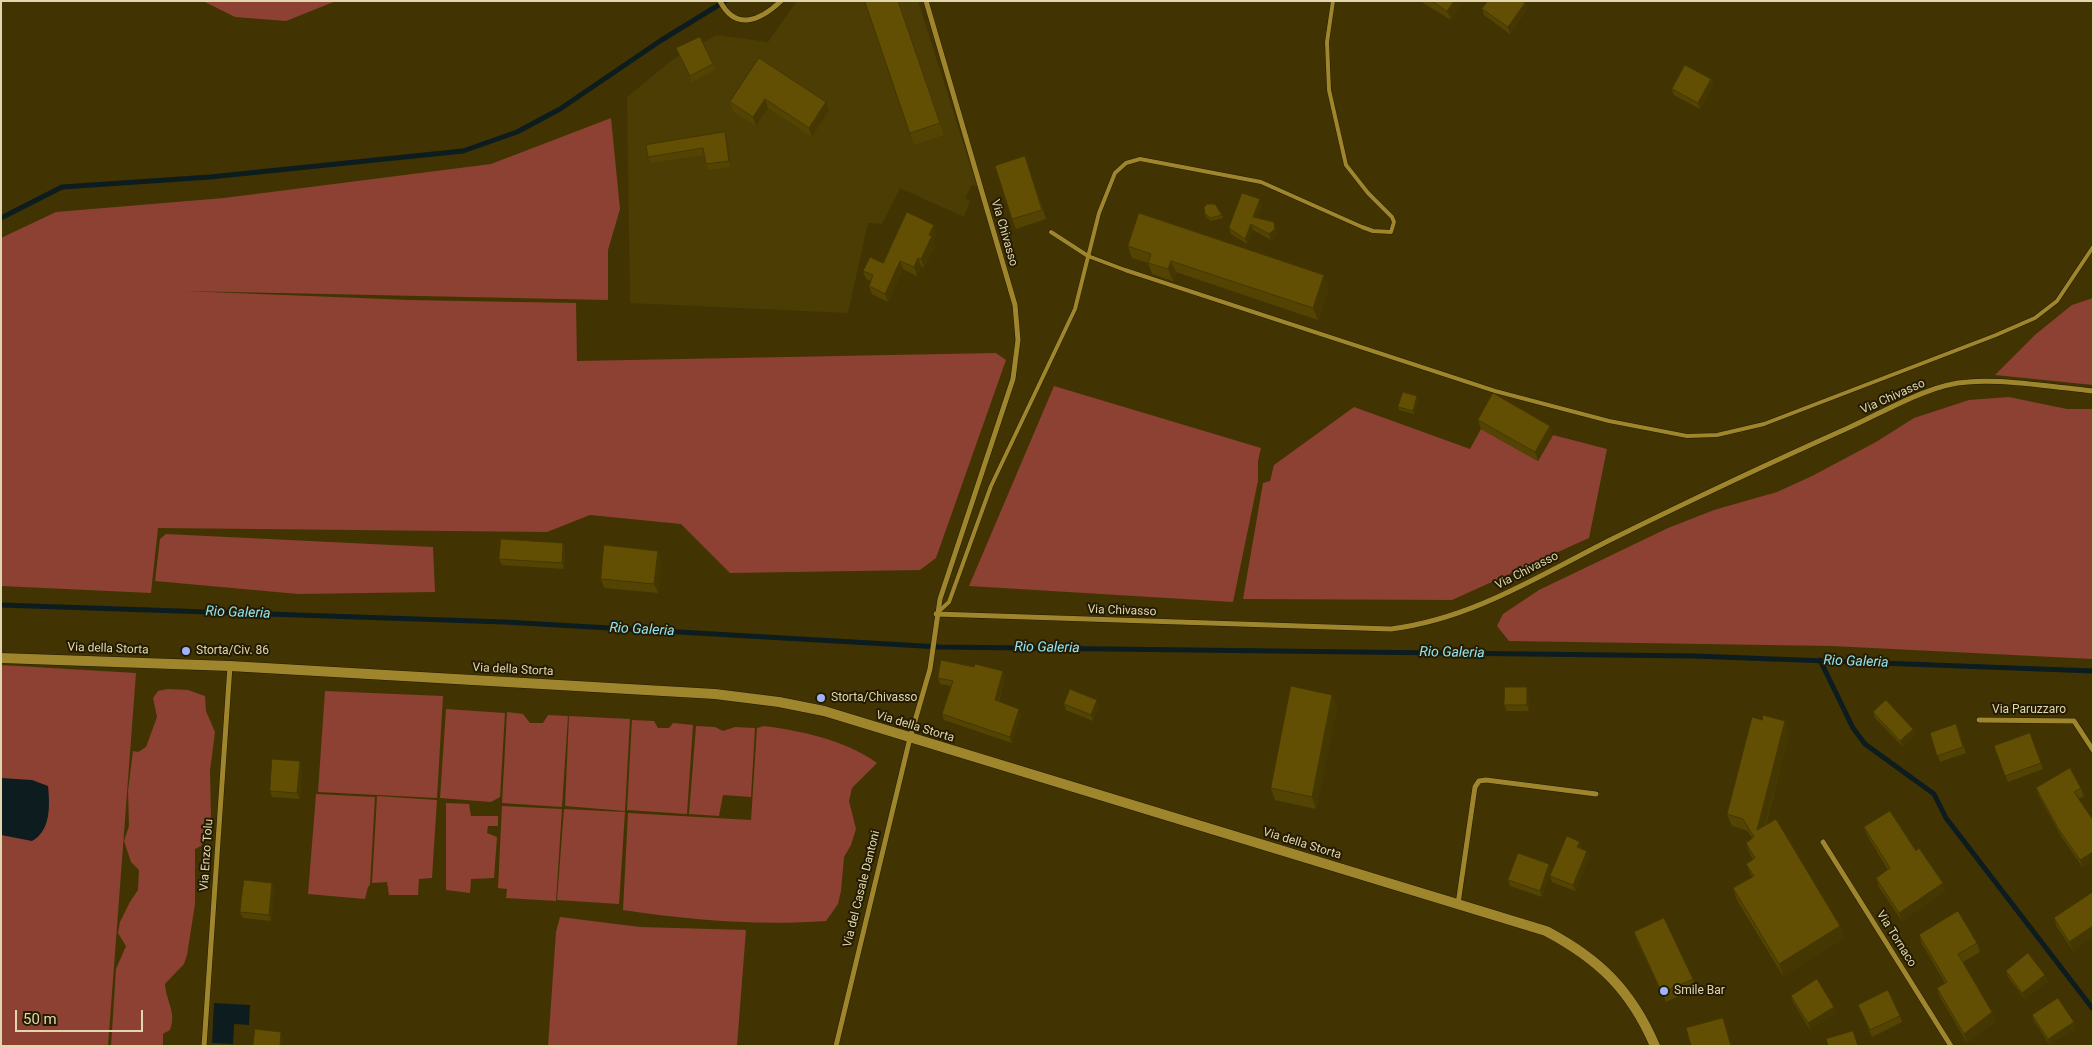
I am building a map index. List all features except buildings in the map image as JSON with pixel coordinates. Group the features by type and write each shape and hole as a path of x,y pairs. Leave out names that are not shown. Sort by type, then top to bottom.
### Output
{"main road":[{"name":"Via della Storta","path":"1,658 230,666 727,695 824,711 1546,931 1572,945 1600,966 1620,985 1636,1007 1655,1046"}],"street":[{"path":"720,1 727,12 740,19 754,19 764,16 781,1"},
{"name":"Via Chivasso","path":"910,738 930,669 936,614 1013,379 1018,353 1018,322 926,1"},
{"name":"Via Chivasso","path":"936,614 1391,629 1420,624 1484,604 1626,532 1935,389 1968,382 2093,391"},
{"name":"Via Enzo Tolu","path":"204,1046 230,666"},
{"name":"Via Paruzzaro","path":"1979,720 2074,721 2093,750"},
{"name":"Via del Casale Dantoni","path":"836,1046 910,738"},
{"path":"1458,904 1475,787 1479,781 1486,780 1596,794"},
{"name":"Via Tornaco","path":"1823,842 1952,1046"}],"lane":[{"path":"936,614 949,602 992,486 1075,308 1099,213 1115,173 1120,166 1133,159 1140,159 1261,182 1362,227 1374,231 1391,232 1394,222 1392,217 1368,193 1346,165 1329,90 1327,42 1333,1"},
{"path":"1051,232 1088,256 1495,391 1609,421 1687,436 1717,435 1764,424 1996,336 2035,318 2057,301 2093,247"}],"shaded area":[{"path":"203,1 336,1 286,21 235,17"},
{"path":"797,1 918,1 977,186 972,185 965,198 970,201 964,217 900,188 882,224 868,223 848,313 630,303 627,97 672,60 717,35 768,42"},
{"path":"611,118 620,209 608,250 608,300 184,291 410,300 576,303 577,361 996,353 1006,360 936,558 920,570 730,573 681,524 590,515 547,532 158,528 151,593 1,586 1,238 56,212 224,198 491,164"},
{"path":"2093,298 2093,385 1995,375 2036,334 2072,305"},
{"path":"1054,386 1261,448 1258,461 1258,481 1233,602 969,586"},
{"path":"2009,397 2067,409 2093,409 2093,659 1832,646 1509,641 1497,626 1503,614 1539,590 1668,528 1714,510 1777,492 1876,442 1914,418 1969,400"},
{"path":"1354,407 1470,449 1481,429 1538,461 1553,435 1607,449 1589,538 1452,600 1243,599 1263,483 1270,481 1274,465"},
{"path":"166,534 433,547 435,592 298,594 155,581 160,539"},
{"path":"1,665 136,673 108,1046 1,1046"},
{"path":"168,689 188,690 205,696 206,711 215,732 210,771 211,817 201,846 195,849 195,904 187,955 184,964 165,984 172,1012 170,1030 163,1034 163,1046 111,1046 116,969 126,946 118,933 120,922 138,890 139,870 131,862 124,841 129,826 128,791 133,751 138,752 146,747 157,717 153,698 158,691"},
{"path":"325,691 443,696 437,798 318,792"},
{"path":"446,709 505,713 500,797 491,802 440,798"},
{"path":"507,712 523,714 530,723 543,723 548,715 568,716 562,807 502,803"},
{"path":"569,716 630,719 625,811 565,806"},
{"path":"632,720 654,721 658,728 669,728 673,723 693,725 687,814 627,810"},
{"path":"696,726 715,727 723,731 735,727 755,728 751,797 723,795 719,816 689,814"},
{"path":"764,726 823,738 851,748 877,763 852,788 849,801 856,829 851,845 844,857 838,904 826,921 775,923 724,921 673,917 623,910 628,813 751,820 757,728"},
{"path":"1,778 32,780 48,786 49,809 46,824 43,831 32,841 1,835"},
{"path":"316,794 375,797 370,885 365,899 308,894"},
{"path":"377,796 437,800 432,878 419,879 418,895 389,895 387,882 372,883"},
{"path":"446,803 469,804 471,816 498,816 498,826 488,826 487,833 497,837 494,878 471,879 470,893 446,890"},
{"path":"502,806 562,809 556,901 506,898 507,889 498,888"},
{"path":"564,809 625,812 619,904 557,900"},
{"path":"560,917 640,927 746,930 737,1046 548,1046 556,932"},
{"path":"214,1003 250,1005 249,1025 234,1024 233,1044 212,1043"}],"waterway":[{"path":"1,218 62,187 210,177 463,151 517,132 560,109 660,41 725,1"},
{"name":"Rio Galeria","path":"1,605 505,622 940,647 1694,656 2093,671"},
{"path":"1820,660 1853,728 1865,744 1934,794 1946,818 2093,1009"}],"place":[{"name":"Storta/Civ. 86","path":"186,651"},
{"name":"Storta/Chivasso","path":"821,698"},
{"name":"Smile Bar","path":"1664,991"}]}
